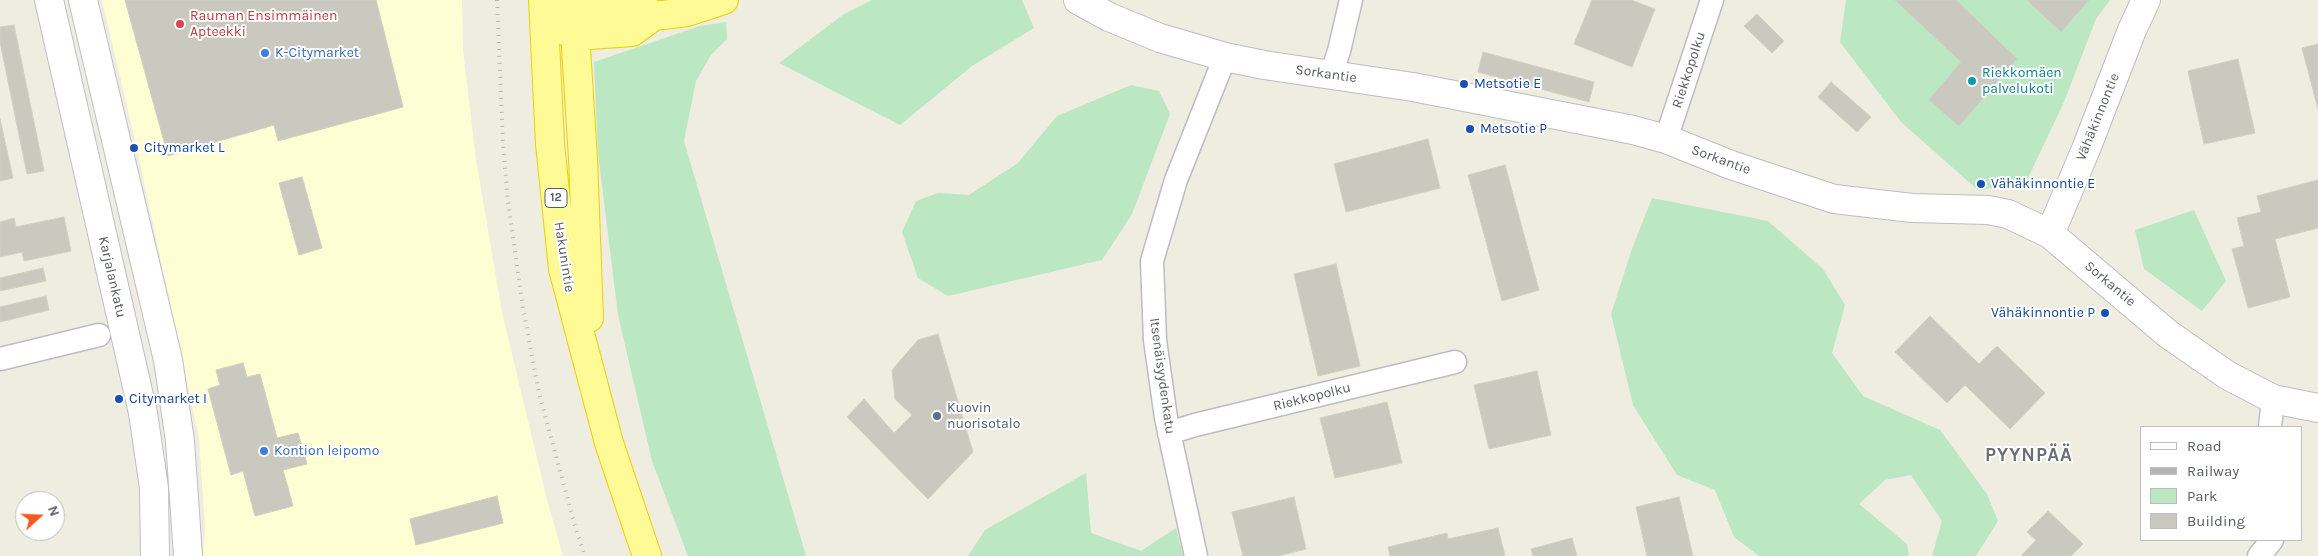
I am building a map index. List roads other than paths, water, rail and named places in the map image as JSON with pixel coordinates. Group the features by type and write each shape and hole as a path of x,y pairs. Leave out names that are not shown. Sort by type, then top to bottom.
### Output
{"highway":[{"path":"543,10 575,36 632,32 654,16 693,10 724,0"},
{"path":"543,10 573,4 638,4 654,16"},
{"name":"Hakunintie","path":"573,4 583,158 586,288 595,392"},
{"name":"Hakunintie","path":"543,10 550,144 563,269 618,471 647,556"}],"street":[{"name":"Karjalankatu","path":"49,0 143,414 154,488 155,556"},
{"path":"83,0 168,360 180,441 188,556"},
{"name":"Sorkantie","path":"1078,0 1109,17 1160,38 1225,57 1413,87 1633,130 1666,140 1731,166 1834,199 1912,208 1988,210 2008,214 2050,234 2168,334 2227,375 2273,399 2318,408"},
{"path":"1331,75 1339,51 1351,0"},
{"name":"Riekkopolku","path":"1666,140 1712,0"},
{"name":"Vähäkinnontie","path":"2050,234 2086,149 2132,30 2146,0"},
{"name":"Itsenäisyydenkatu","path":"1196,556 1169,433 1155,340 1152,261 1176,180 1225,57"},
{"path":"0,359 99,335"},
{"name":"Riekkopolku","path":"1169,433 1455,362"},
{"path":"2270,426 2273,399"},
{"path":"2259,556 2271,541"}],"railway":[{"path":"497,0 503,144 508,202 523,308 539,393 576,530 585,556"}],"place":[{"name":"Rauman Ensimmäinen Apteekki","path":"180,24"},
{"name":"K-Citymarket","path":"265,53"},
{"name":"Riekkomäen palvelukoti","path":"1972,81"},
{"name":"Metsotie E","path":"1464,84"},
{"name":"Metsotie P","path":"1470,129"},
{"name":"Citymarket L","path":"134,148"},
{"name":"Vähäkinnontie E","path":"1981,184"},
{"name":"Vähäkinnontie P","path":"2105,313"},
{"name":"Citymarket I","path":"119,399"},
{"name":"Kuovin nuorisotalo","path":"937,416"},
{"name":"Kontion leipomo","path":"264,451"}],"district":[{"name":"PYYNPÄÄ","path":"2029,456"}]}
